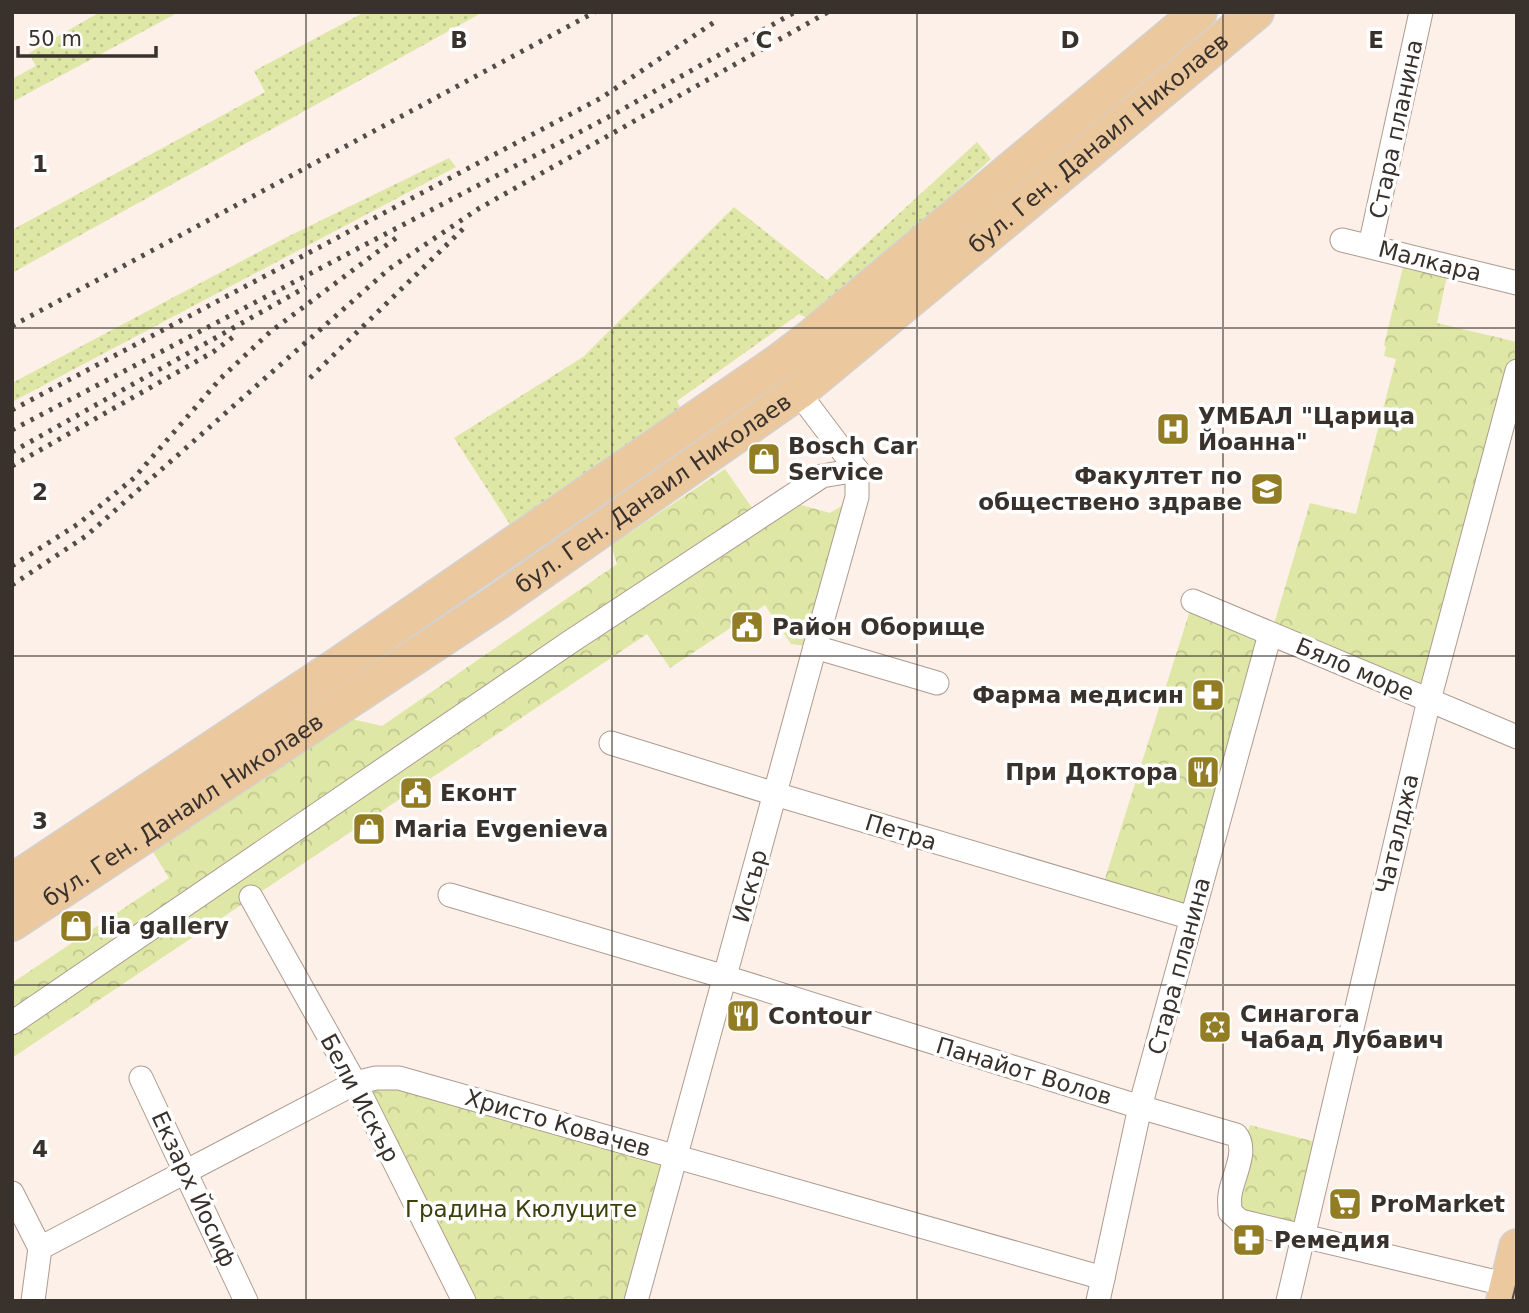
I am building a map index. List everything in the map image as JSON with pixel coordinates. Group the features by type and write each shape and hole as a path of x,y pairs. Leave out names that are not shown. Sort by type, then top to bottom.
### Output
{"main road":[{"name":"бул. Ген. Данаил Николаев","path":"12,882 340,664 780,361 1199,12"},
{"name":"бул. Ген. Данаил Николаев","path":"12,923 492,605 798,392 1256,12"},
{"path":"1510,1290 1517,1247"}],"street":[{"name":"Стара планина","path":"1370,246 1421,12"},
{"name":"Малкара","path":"1342,240 1517,283"},
{"name":"Чаталджа","path":"1288,1301 1429,700 1517,371"},
{"path":"12,1023 580,635 822,476 857,470 798,392"},
{"name":"Искър","path":"636,1301 858,497 857,470"},
{"name":"Бяло море","path":"1193,601 1517,737"},
{"name":"Стара планина","path":"1100,1290 1140,1107 1270,634"},
{"path":"815,647 937,683"},
{"name":"Петра","path":"611,743 1192,918"},
{"name":"Панайот Волов","path":"450,895 1236,1135 1241,1140 1242,1149 1230,1196 1230,1212 1240,1222 1510,1290"},
{"name":"Бели Искър","path":"251,897 355,1083 464,1301"},
{"name":"Екзарх Йосиф","path":"141,1078 246,1301"},
{"name":"Христо Ковачев","path":"40,1248 355,1083 376,1078 399,1078 676,1157 1100,1290"},
{"path":"12,1193 40,1248 33,1301"}],"green space":[{"path":"100,12 179,12 12,102 12,79 36,66 29,53"},
{"path":"365,12 483,12 12,273 12,230 265,92 254,71"},
{"path":"977,142 991,159 813,321 799,314 677,401 682,411 511,526 454,438 583,357 734,207 827,280"},
{"path":"449,158 456,167 12,402 12,383 287,237"},
{"path":"1406,255 1449,266 1437,323 1517,342 1517,371 1429,700 1271,634 1310,503 1356,514 1396,359 1384,356 1384,345"},
{"path":"725,469 755,512 776,498 830,513 857,497 815,647 791,644 765,605 670,668 647,634 12,1058 12,983 169,878 153,852 352,719 382,726 617,564 611,545"},
{"path":"1193,601 1271,634 1192,918 1101,891"},
{"name":"Градина Кюлуците","path":"398,1079 675,1157 636,1301 464,1301 355,1084"},
{"path":"1250,1125 1324,1144 1303,1236 1240,1221 1242,1149"}],"tram line":[{"path":"1512,1301 1517,1281"}],"railway":[{"path":"12,326 595,12"},
{"path":"12,430 616,113 795,12"},
{"path":"12,585 86,536 389,269 478,209 828,12"},
{"path":"12,410 601,98 716,21"},
{"path":"310,378 466,226"},
{"path":"12,566 78,524 134,478 221,378 270,332 400,235"},
{"path":"12,452 306,287"},
{"path":"12,466 213,352 233,337"}],"place":[{"name":"УМБАЛ \"Царица Йоанна\"","path":"1173,429"},
{"name":"Bosch Car Service","path":"764,459"},
{"name":"Факултет по обществено здраве","path":"1267,489"},
{"name":"Район Оборище","path":"747,627"},
{"name":"Фарма медисин","path":"1208,695"},
{"name":"При Доктора","path":"1203,772"},
{"name":"Еконт","path":"416,793"},
{"name":"Maria Evgenieva","path":"369,829"},
{"name":"lia gallery","path":"76,926"},
{"name":"Contour","path":"743,1016"},
{"name":"Синагога Чабад Лубавич","path":"1215,1027"},
{"name":"ProMarket","path":"1345,1204"},
{"name":"Ремедия","path":"1249,1240"}]}
